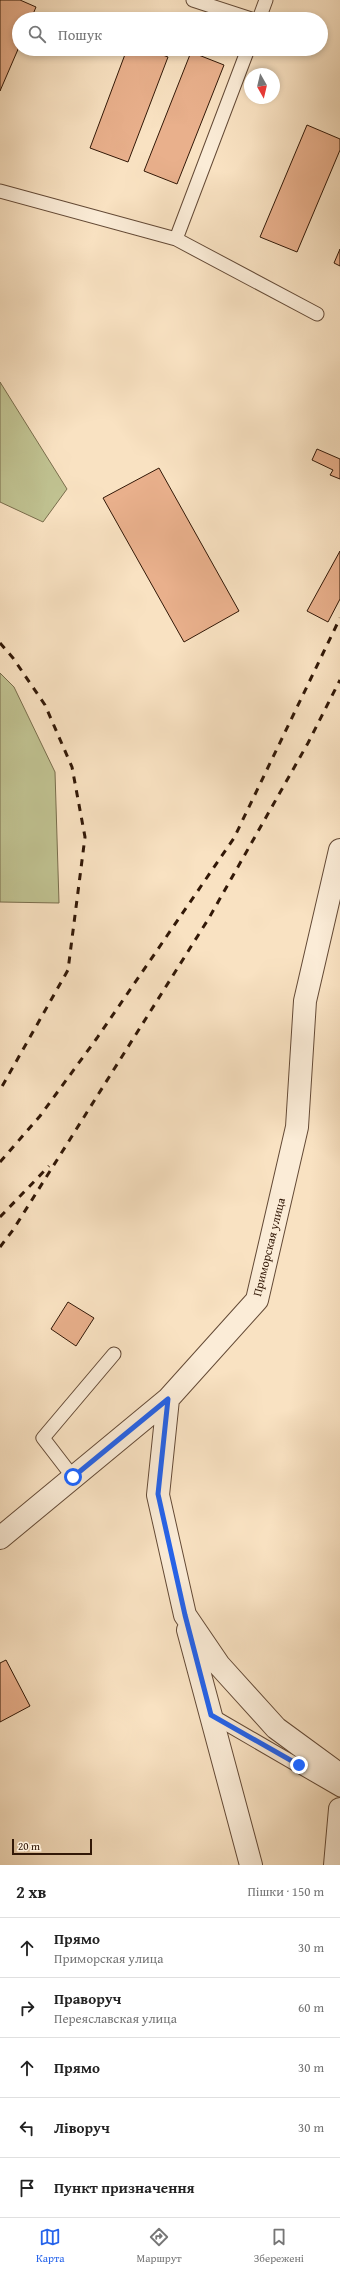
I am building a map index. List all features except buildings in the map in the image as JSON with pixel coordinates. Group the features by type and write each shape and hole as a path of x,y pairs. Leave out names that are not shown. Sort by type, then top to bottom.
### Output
{"street":[{"name":"Приморская улица","path":"0,1538 168,1399 257,1300 297,1127 305,1001 340,850"},
{"path":"168,1399 158,1494 185,1615 251,1865"},
{"path":"185,1615 219,1665 276,1728 340,1775"},
{"path":"336,1865 340,1809"}],"lane":[{"path":"193,0 230,12"},
{"path":"262,12 266,0"},
{"path":"176,239 245,56"},
{"path":"0,191 176,239 317,314"},
{"path":"73,1477 44,1438 114,1354"},
{"path":"211,1715 340,1790"}],"green space":[{"path":"0,382 67,489 43,522 0,502"},
{"path":"0,673 14,687 55,772 59,903 0,902"}],"railway":[{"path":"0,1162 40,1116 97,1038 234,838 340,618"},
{"path":"0,643 13,658 45,705 72,767 85,837 68,970 0,1090"},
{"path":"0,1247 13,1230 209,918 308,743 340,680"},
{"path":"0,1217 49,1166"}],"route":[{"path":"73,1477 168,1399 158,1494 185,1615 211,1715 299,1765"}]}
